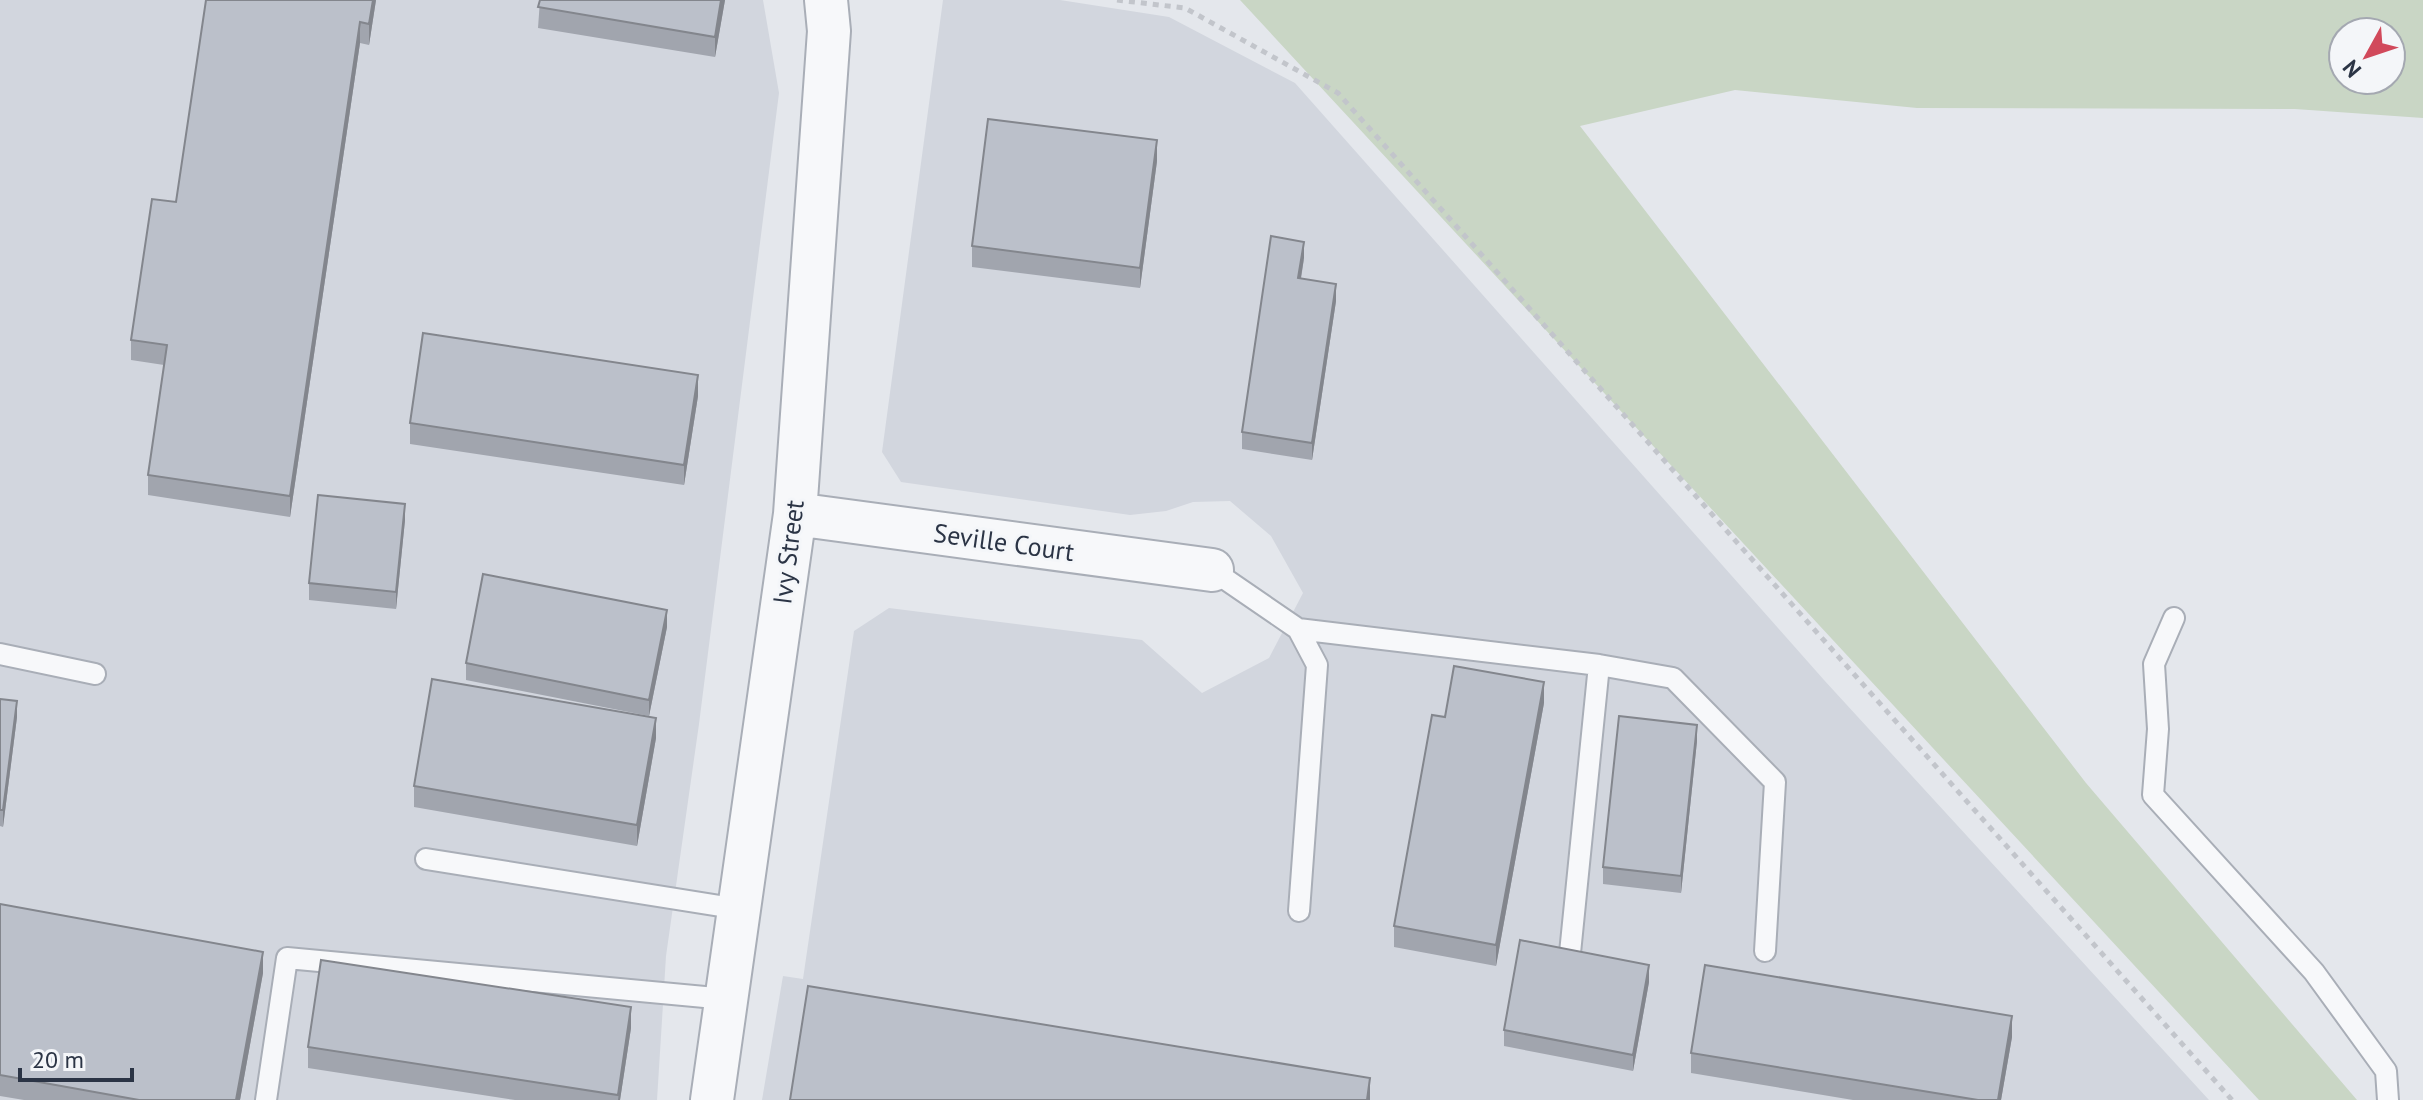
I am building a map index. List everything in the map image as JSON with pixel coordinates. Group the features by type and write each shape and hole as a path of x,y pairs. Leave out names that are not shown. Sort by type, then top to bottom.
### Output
{"street":[{"name":"Ivy Street","path":"712,1100 795,514 829,31 826,0"},
{"name":"Seville Court","path":"795,514 1212,570"}],"lane":[{"path":"1212,570 1298,629 1599,665 1673,678 1775,782 1765,951"},
{"path":"2174,618 2154,664 2158,729 2153,795 2314,972 2386,1071 2388,1100"},
{"path":"1298,629 1317,665 1299,911"},
{"path":"0,654 95,674"},
{"path":"1570,953 1599,665"},
{"path":"426,859 739,909"},
{"path":"266,1100 287,958 726,999"}],"path":[{"path":"1117,0 1185,8 1338,93 2232,1100"}],"shaded area":[{"path":"0,0 763,0 779,93 699,724 666,956 657,1100 0,1100"},
{"path":"943,0 1060,0 1169,17 1295,83 1824,680 2209,1100 762,1100 783,976 803,979 854,631 889,608 1142,640 1202,693 1269,658 1303,593 1271,536 1230,501 1193,502 1166,511 1130,515 901,482 882,452"}],"green space":[{"path":"1240,0 2423,0 2423,118 2295,109 1917,108 1735,90 1580,126 2086,783 2357,1100 2259,1100"}],"building":[{"path":"206,0 373,0 369,24 360,22 290,496 148,475 167,345 131,340 152,199 176,202"},
{"path":"540,0 721,0 715,37 538,7"},
{"path":"988,119 1157,140 1140,268 972,246"},
{"path":"1271,236 1304,242 1298,278 1336,284 1312,443 1242,432"},
{"path":"423,333 698,375 684,465 410,423"},
{"path":"318,495 405,504 396,592 309,583"},
{"path":"483,574 667,610 649,700 466,663"},
{"path":"1454,666 1544,682 1496,945 1394,926 1432,715 1445,717"},
{"path":"432,679 656,718 637,825 414,786"},
{"path":"0,699 17,701 3,810 0,810"},
{"path":"1619,716 1697,725 1681,876 1603,867"},
{"path":"0,904 263,952 236,1100 139,1100 0,1075"},
{"path":"1520,940 1649,965 1633,1055 1504,1030"},
{"path":"321,960 631,1007 618,1095 308,1047"},
{"path":"1705,965 2012,1016 1998,1100 1978,1100 1691,1053"},
{"path":"808,986 1370,1078 1367,1100 790,1100"}]}
